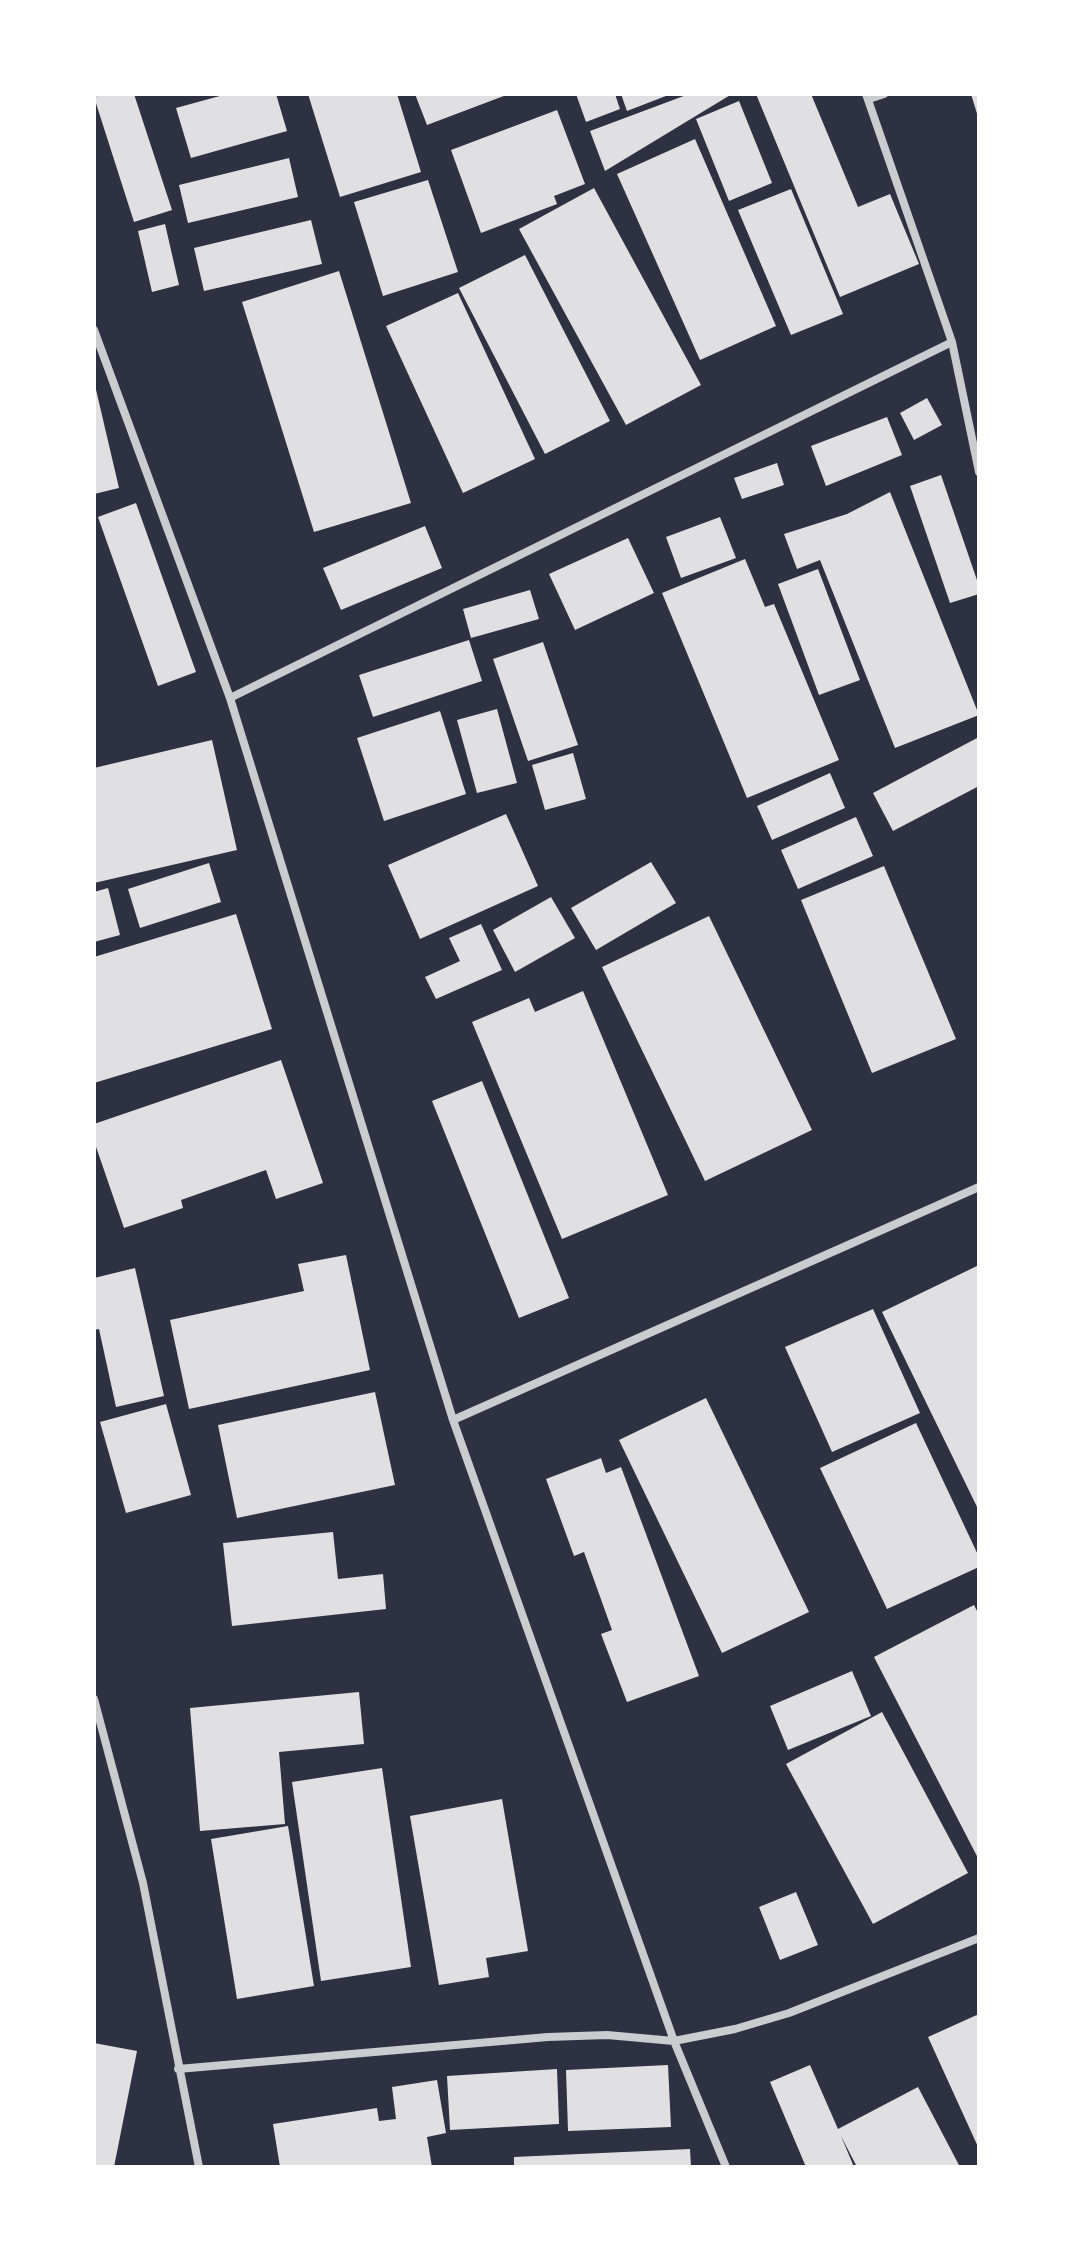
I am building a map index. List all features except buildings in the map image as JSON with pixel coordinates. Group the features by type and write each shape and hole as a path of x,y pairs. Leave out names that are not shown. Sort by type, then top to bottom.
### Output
{"street":[{"path":"884,94 867,96 952,342 979,472"},
{"path":"94,330 230,698 453,1420 674,2041 726,2167"},
{"path":"230,698 952,342"},
{"path":"453,1420 979,1187"},
{"path":"94,1699 143,1883 199,2167"},
{"path":"178,2069 548,2037 607,2035 674,2041 735,2029 789,2013 979,1938"}]}
